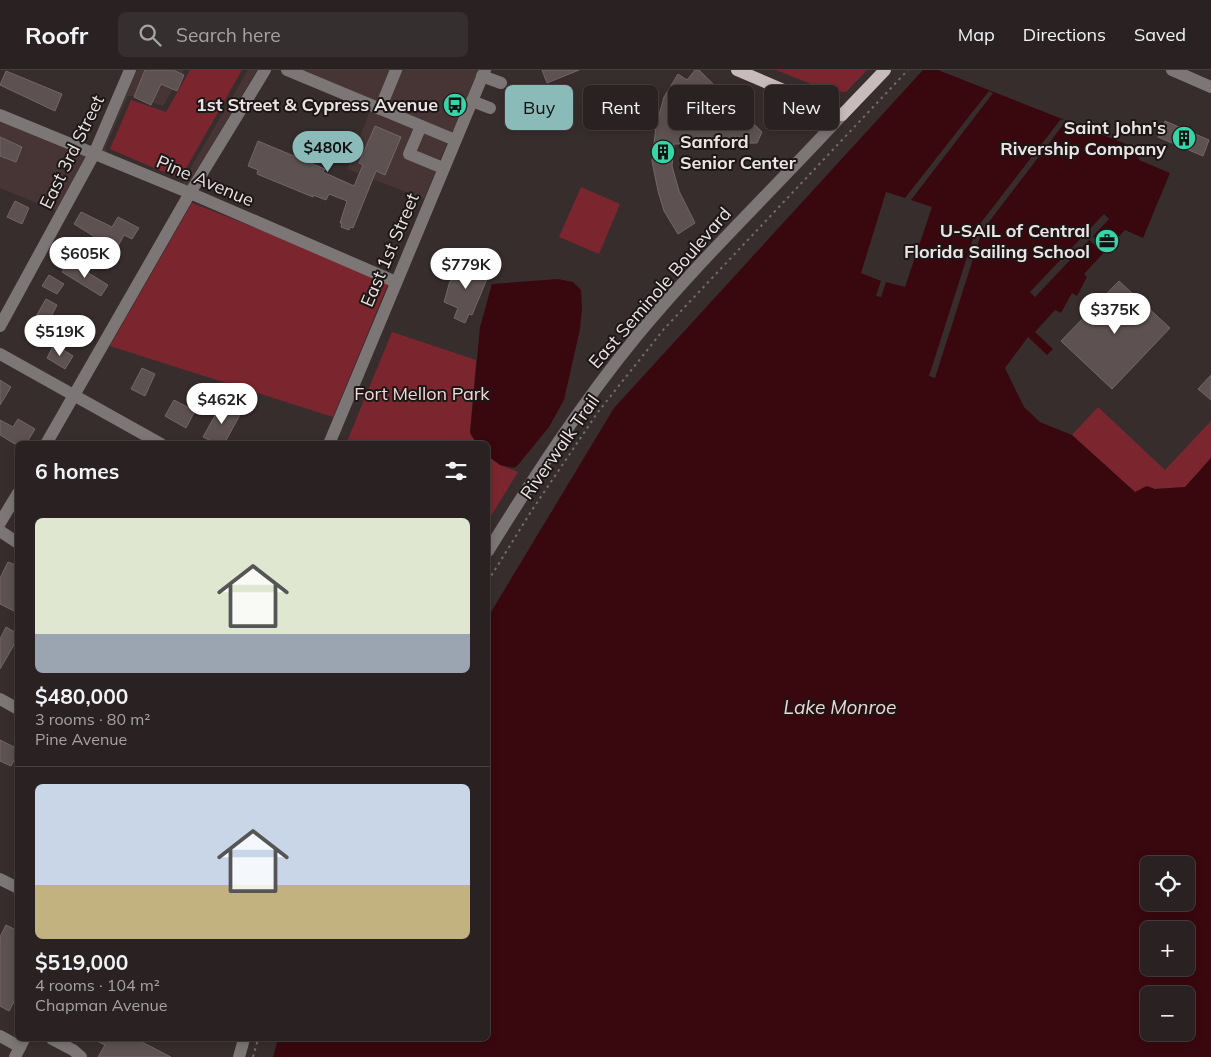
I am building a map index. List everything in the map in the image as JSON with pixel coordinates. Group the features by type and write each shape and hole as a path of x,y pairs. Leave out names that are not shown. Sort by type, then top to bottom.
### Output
{"main road":[{"path":"737,70 842,115"},
{"name":"East Seminole Boulevard","path":"842,115 885,70"}],"street":[{"name":"East 3rd Street","path":"0,326 94,154 130,70"},
{"path":"48,441 190,193 265,70"},
{"path":"286,70 455,140"},
{"path":"380,109 396,70"},
{"path":"1172,70 1211,87"},
{"path":"483,73 501,83"},
{"name":"East 1st Street","path":"330,441 483,73"},
{"path":"472,101 490,108"},
{"name":"Pine Avenue","path":"0,115 190,193 396,282"},
{"name":"East Seminole Boulevard","path":"490,548 567,427 637,336 672,296 842,115"},
{"path":"420,126 409,154 443,168"},
{"path":"0,354 156,441"},
{"path":"0,523 15,498"},
{"path":"0,531 15,541"},
{"path":"0,699 15,707"},
{"path":"0,879 15,886"},
{"path":"0,1036 20,1047"},
{"path":"55,1041 81,1057"},
{"path":"239,1057 243,1041"}],"path":[{"name":"Riverwalk Trail","path":"490,578 532,510 598,412 664,329 908,70"},
{"path":"253,1057 257,1041"}],"shaded area":[{"path":"137,70 184,70 163,106 128,96 105,148 108,153 102,151"},
{"path":"248,70 257,70 187,186 182,183"},
{"path":"301,70 478,70 452,133"},
{"path":"370,111 447,143 424,199 347,169"},
{"path":"0,121 85,157 56,211 0,188"}],"green space":[{"path":"190,70 242,70 180,179 110,149 131,100 166,112"},
{"path":"776,70 867,70 846,92 839,92 839,85 814,85"},
{"path":"581,187 620,204 599,254 559,237"},
{"path":"192,203 388,284 333,417 110,346"},
{"name":"Fort Mellon Park","path":"392,332 476,360 470,432 475,441 347,441"},
{"path":"1098,407 1165,470 1211,421 1211,458 1185,487 1155,489 1144,487 1136,493 1072,435"},
{"name":"Fort Mellon Park","path":"490,458 500,465 518,472 490,518"}],"water":[{"name":"Lake Monroe","path":"923,70 938,70 1136,148 1139,160 1170,173 1143,238 1125,230 1084,274 1087,277 1077,296 1072,293 1061,313 1055,310 1035,332 1053,349 1047,355 1028,337 1005,368 1024,407 1040,422 1072,435 1135,492 1147,486 1155,489 1185,487 1211,458 1211,1057 273,1057 277,1041 490,1041 490,614 614,408"},
{"path":"558,279 573,282 581,290 580,329 564,400 549,427 514,468 500,465 490,458 490,441 475,441 470,433 480,327 492,284"}],"pier":[{"path":"989,91 993,93 911,200 932,207 905,287 886,282 881,297 876,296 881,281 861,273 886,192 905,198"},
{"path":"1061,119 1066,121 982,231 935,378 929,376 976,229"},
{"path":"1104,214 1109,219 1093,236 1107,250 1104,253 1089,240 1035,297 1030,292"}],"building":[{"path":"145,70 173,70 184,75 177,91 161,84 151,105 134,97"},
{"path":"542,70 579,70 547,83"},
{"path":"695,70 699,70 714,85 671,85 678,74 687,80"},
{"path":"6,71 62,94 55,111 0,85"},
{"path":"668,90 668,130 754,130 754,124 762,132 757,143 674,144 672,166 679,191 695,223 678,234 664,211 652,161 656,130 658,130 658,119 664,97"},
{"name":"Saint John's Rivership Company","path":"1165,121 1209,140 1203,156 1158,137"},
{"path":"375,126 401,137 385,175 376,171 353,228 350,227 349,230 341,227 342,223 340,223 347,201 329,194 326,200 313,195 313,197 257,174 258,170 248,166 258,141 325,169 323,172 354,186 363,165 359,163"},
{"path":"0,137 22,147 16,162 0,156"},
{"path":"15,201 29,208 22,224 7,217"},
{"path":"81,212 112,227 118,217 139,228 132,239 124,235 116,250 74,224"},
{"path":"67,239 83,249 77,260 60,250"},
{"path":"470,260 488,268 484,278 487,279 472,315 469,314 465,323 454,318 458,308 444,302 450,281 453,280 458,267 466,270"},
{"path":"69,261 108,285 101,296 62,272"},
{"path":"49,275 64,284 57,294 42,286"},
{"path":"1119,281 1170,328 1112,389 1061,341"},
{"path":"46,299 57,305 50,319 58,324 54,331 34,320"},
{"path":"54,344 73,356 65,369 47,358"},
{"path":"142,368 155,374 145,396 131,389"},
{"path":"1211,375 1211,400 1198,389"},
{"path":"0,380 11,387 0,405"},
{"path":"174,400 195,411 186,428 165,416"},
{"path":"222,403 241,413 226,441 211,441 203,437"},
{"path":"18,419 35,429 28,441 15,441 15,444 0,435 0,420 13,427"},
{"path":"8,562 15,565 15,612 0,604 0,578"},
{"path":"6,627 15,632 15,643 0,669 0,639"},
{"path":"0,740 15,748 15,759 11,766 0,761"},
{"path":"6,925 15,930 15,1000 9,1011 0,1006 0,937"},
{"path":"97,1041 140,1041 171,1057 98,1057 105,1045"}],"place":[{"name":"1st Street & Cypress Avenue","path":"455,105"},
{"name":"Saint John's Rivership Company","path":"1184,138"},
{"name":"Sanford Senior Center","path":"663,152"},
{"name":"U-SAIL of Central Florida Sailing School","path":"1107,241"}]}
